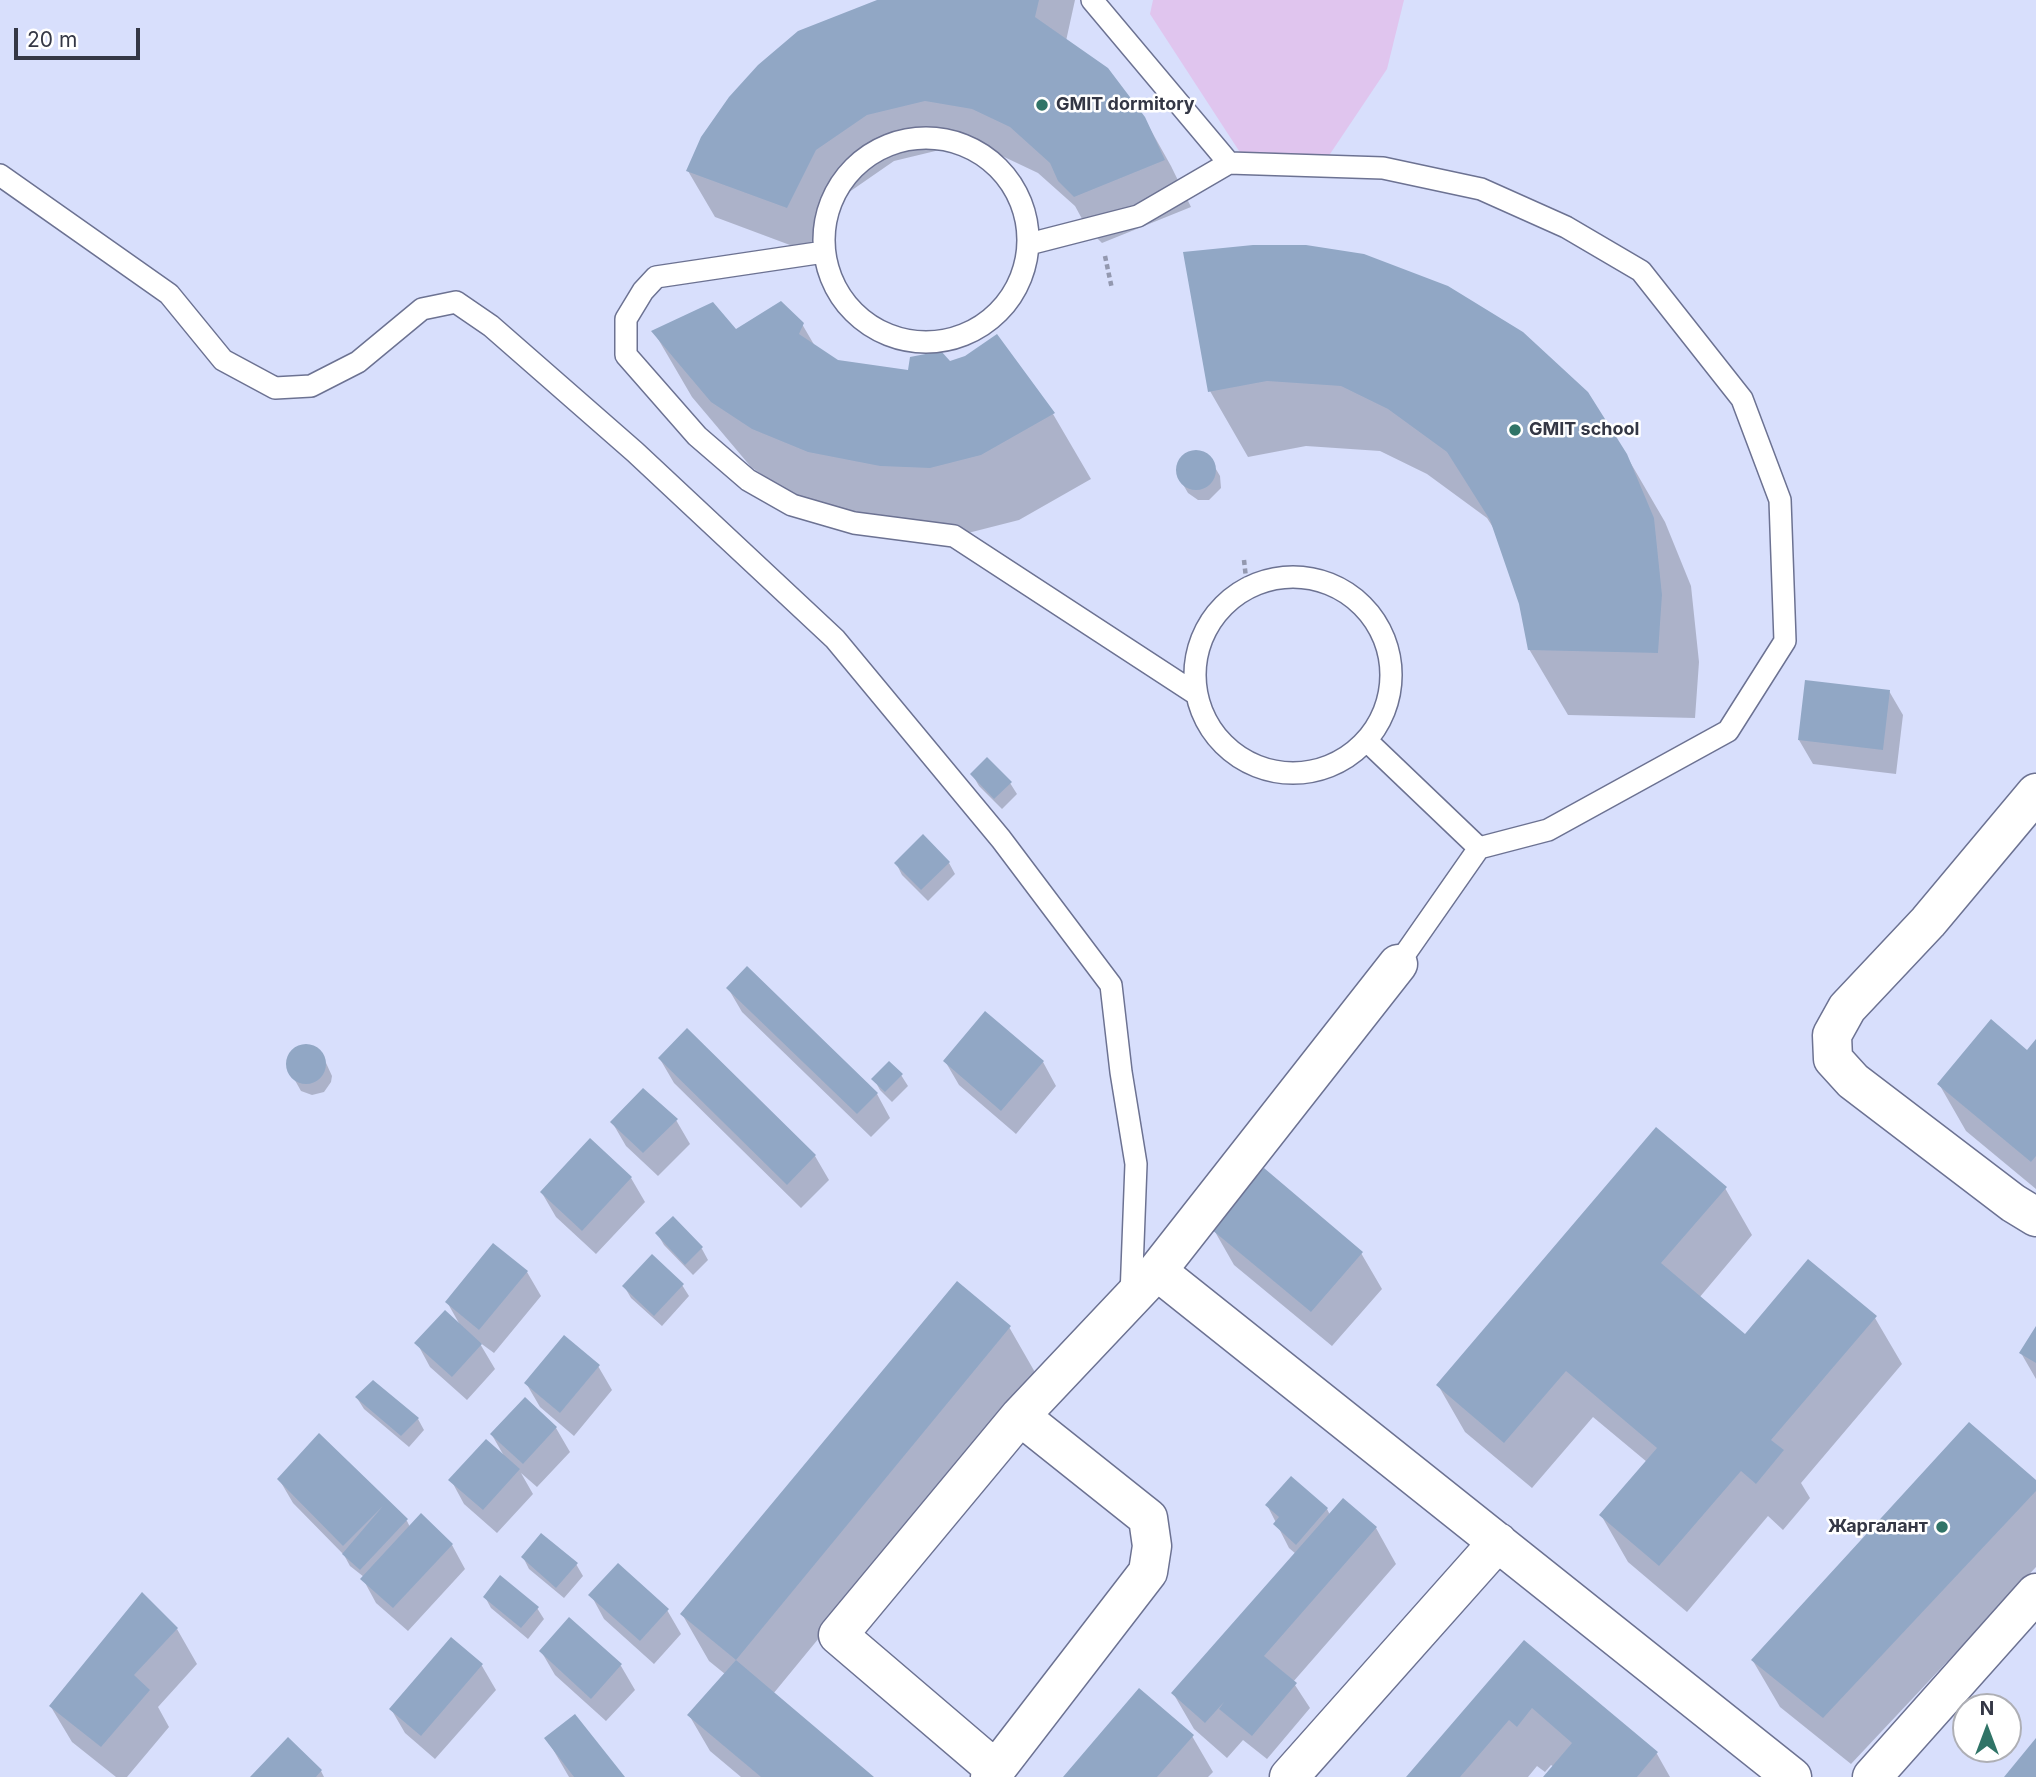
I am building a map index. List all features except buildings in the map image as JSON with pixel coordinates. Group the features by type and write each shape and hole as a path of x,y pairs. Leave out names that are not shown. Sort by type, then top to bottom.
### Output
{"street":[{"path":"2036,793 1928,922 1847,1008 1832,1035 1833,1059 1853,1082 2013,1203 2036,1216"},
{"path":"1020,1416 1148,1518 1152,1546 1148,1572 993,1773 838,1634 1020,1416 1157,1271 1398,964"},
{"path":"1157,1271 1792,1777"},
{"path":"1289,1777 1498,1542"},
{"path":"1872,1777 2036,1593"}],"lane":[{"path":"1092,0 1229,163"},
{"path":"922,137 956,141 986,156 1010,180 1025,211 1030,244 1023,277 1006,307 979,329 947,342 913,342 880,332 853,312 833,284 824,252 825,218 838,187 860,162 889,144 922,137"},
{"path":"1030,244 1138,216 1229,163 1382,168 1481,189 1566,226 1641,271 1742,400 1780,500 1785,641 1728,731 1548,830 1479,848 1398,964"},
{"path":"0,175 169,294 223,360 275,388 311,386 358,362 422,309 456,302 491,326 635,452 835,639 1001,839 1111,985 1121,1072 1136,1164 1130,1299"},
{"path":"824,252 656,277 643,291 626,319 626,355 696,436 748,480 793,505 854,523 954,536 1196,694"},
{"path":"1280,577 1314,578 1346,591 1372,614 1388,644 1392,678 1385,712 1367,741 1343,761 1313,772 1282,773 1252,765 1226,748 1207,724 1196,694 1194,664 1202,634 1220,608 1247,587 1280,577"},
{"path":"1367,741 1479,848"}],"path":[{"path":"1244,560 1247,587"}],"shaded area":[{"path":"1153,0 1404,0 1387,69 1326,160 1243,157 1150,14"}],"place":[{"name":"GMIT dormitory","path":"1042,105"},
{"name":"GMIT school","path":"1515,430"},
{"name":"Жаргалант","path":"1942,1527"}]}
